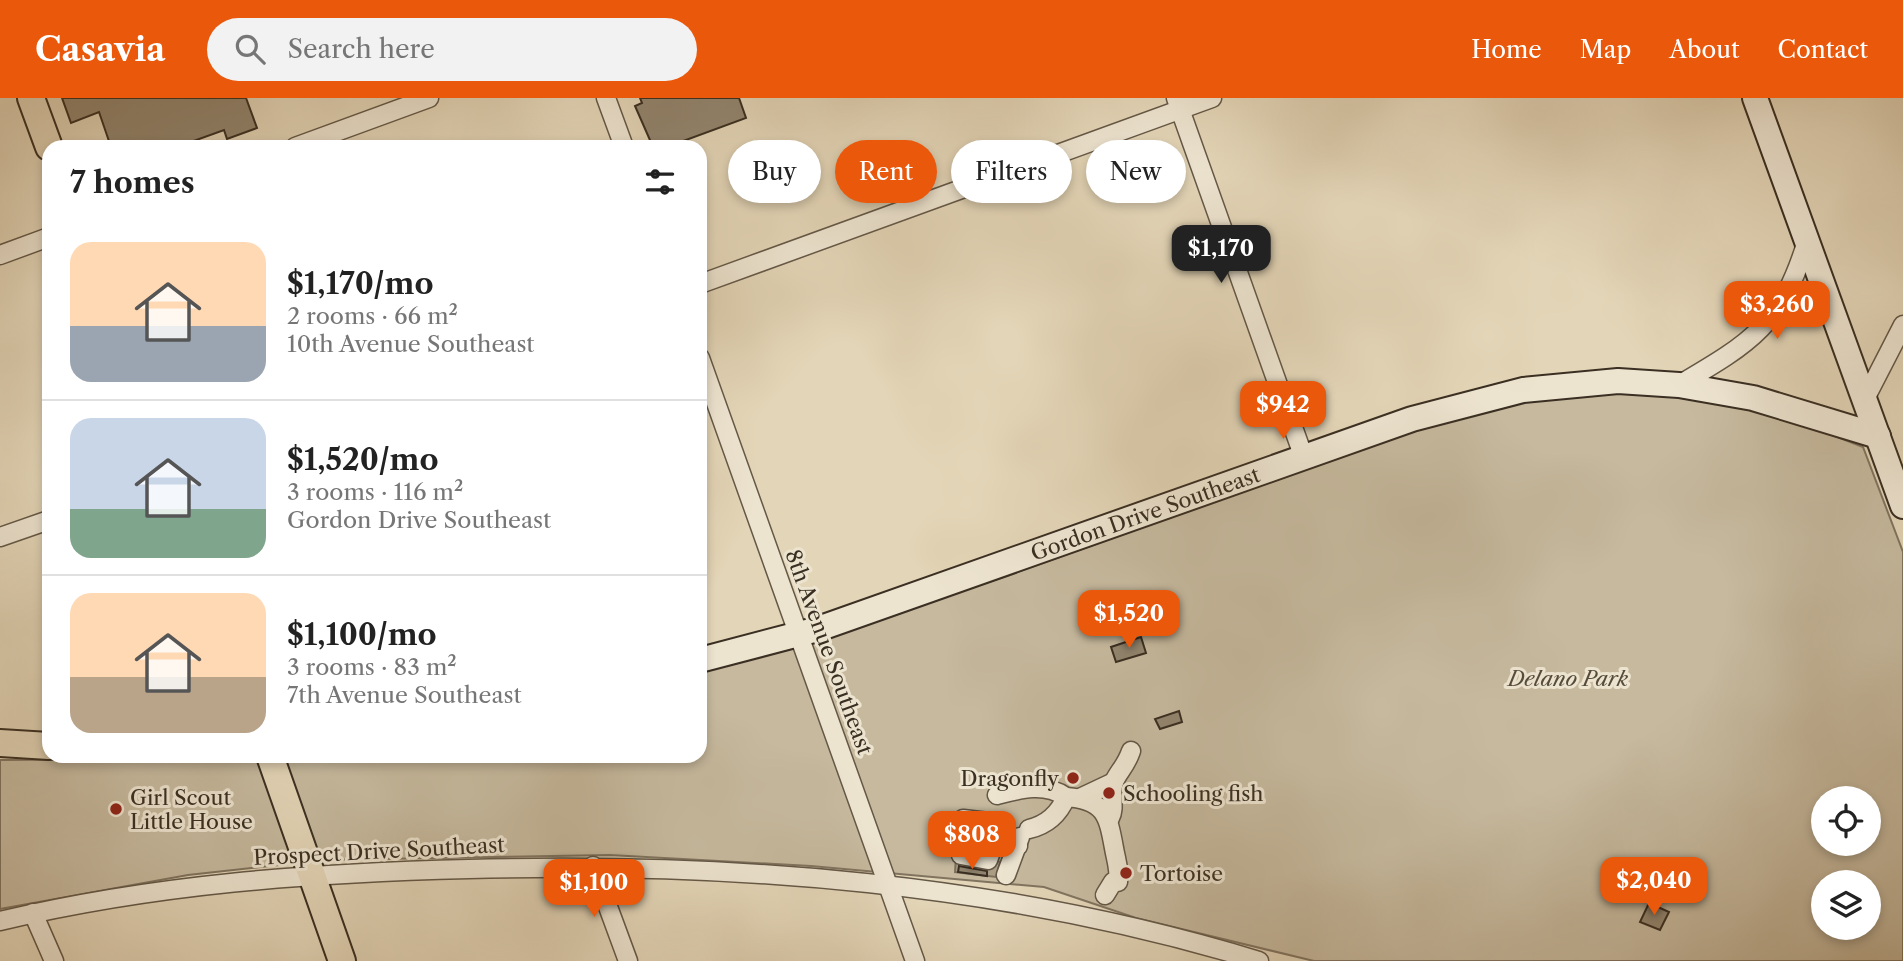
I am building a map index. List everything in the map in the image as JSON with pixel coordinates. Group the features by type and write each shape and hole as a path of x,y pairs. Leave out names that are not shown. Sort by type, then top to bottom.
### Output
{"main road":[{"path":"31,98 46,140"},
{"path":"0,743 42,746"},
{"path":"272,763 342,961"}],"street":[{"path":"314,140 429,98"},
{"path":"606,98 621,140"},
{"path":"707,281 1178,104 1212,98"},
{"path":"1755,98 1903,506"},
{"path":"1178,104 1304,458"},
{"path":"0,255 42,240"},
{"path":"1679,385 1743,347 1759,333 1792,285 1807,240"},
{"path":"1865,400 1903,325"},
{"name":"8th Avenue Southeast","path":"707,378 891,886 915,961"},
{"name":"Gordon Drive Southeast","path":"707,658 798,634 984,573 1434,412 1522,390 1618,382 1679,385 1753,398 1878,436"},
{"path":"0,537 42,522"},
{"path":"995,841 1022,837 1043,824 1073,798 1114,782 1126,766 1131,751"},
{"path":"1114,782 1113,813 1105,841 1114,892"},
{"path":"997,794 1039,788 1058,792 1110,818"},
{"path":"1006,875 1022,837"},
{"path":"593,866 628,961"},
{"name":"Prospect Drive Southeast","path":"0,921 165,890 310,874 593,866 800,874 891,886 1081,916 1195,941 1259,961"},
{"path":"33,913 54,961"},
{"path":"1195,941 1203,961"}],"green space":[{"name":"Delano Park","path":"1603,388 1694,395 1766,409 1863,447 1903,552 1903,961 1314,961 1136,918 1044,887 811,866 610,855 324,860 188,875 0,909 0,760 42,760 42,763 707,763 707,671 802,644 1007,576 1473,409"}],"shaded area":[{"path":"959,812 998,818 994,860 1000,862 996,877 955,872"}],"building":[{"path":"62,98 246,98 257,128 227,139 224,130 196,140 109,140 99,112 71,123"},
{"path":"640,98 739,98 746,118 686,140 650,140 635,106 642,103"},
{"path":"1141,637 1146,653 1116,662 1111,647"},
{"path":"1179,711 1182,722 1160,729 1155,719"},
{"path":"959,866 987,871 987,876 958,872"},
{"path":"1649,903 1669,912 1660,930 1640,922"}],"place":[{"name":"Dragonfly","path":"1073,778"},
{"name":"Schooling fish","path":"1109,793"},
{"name":"Girl Scout Little House","path":"116,809"},
{"name":"Tortoise","path":"1126,873"}]}
